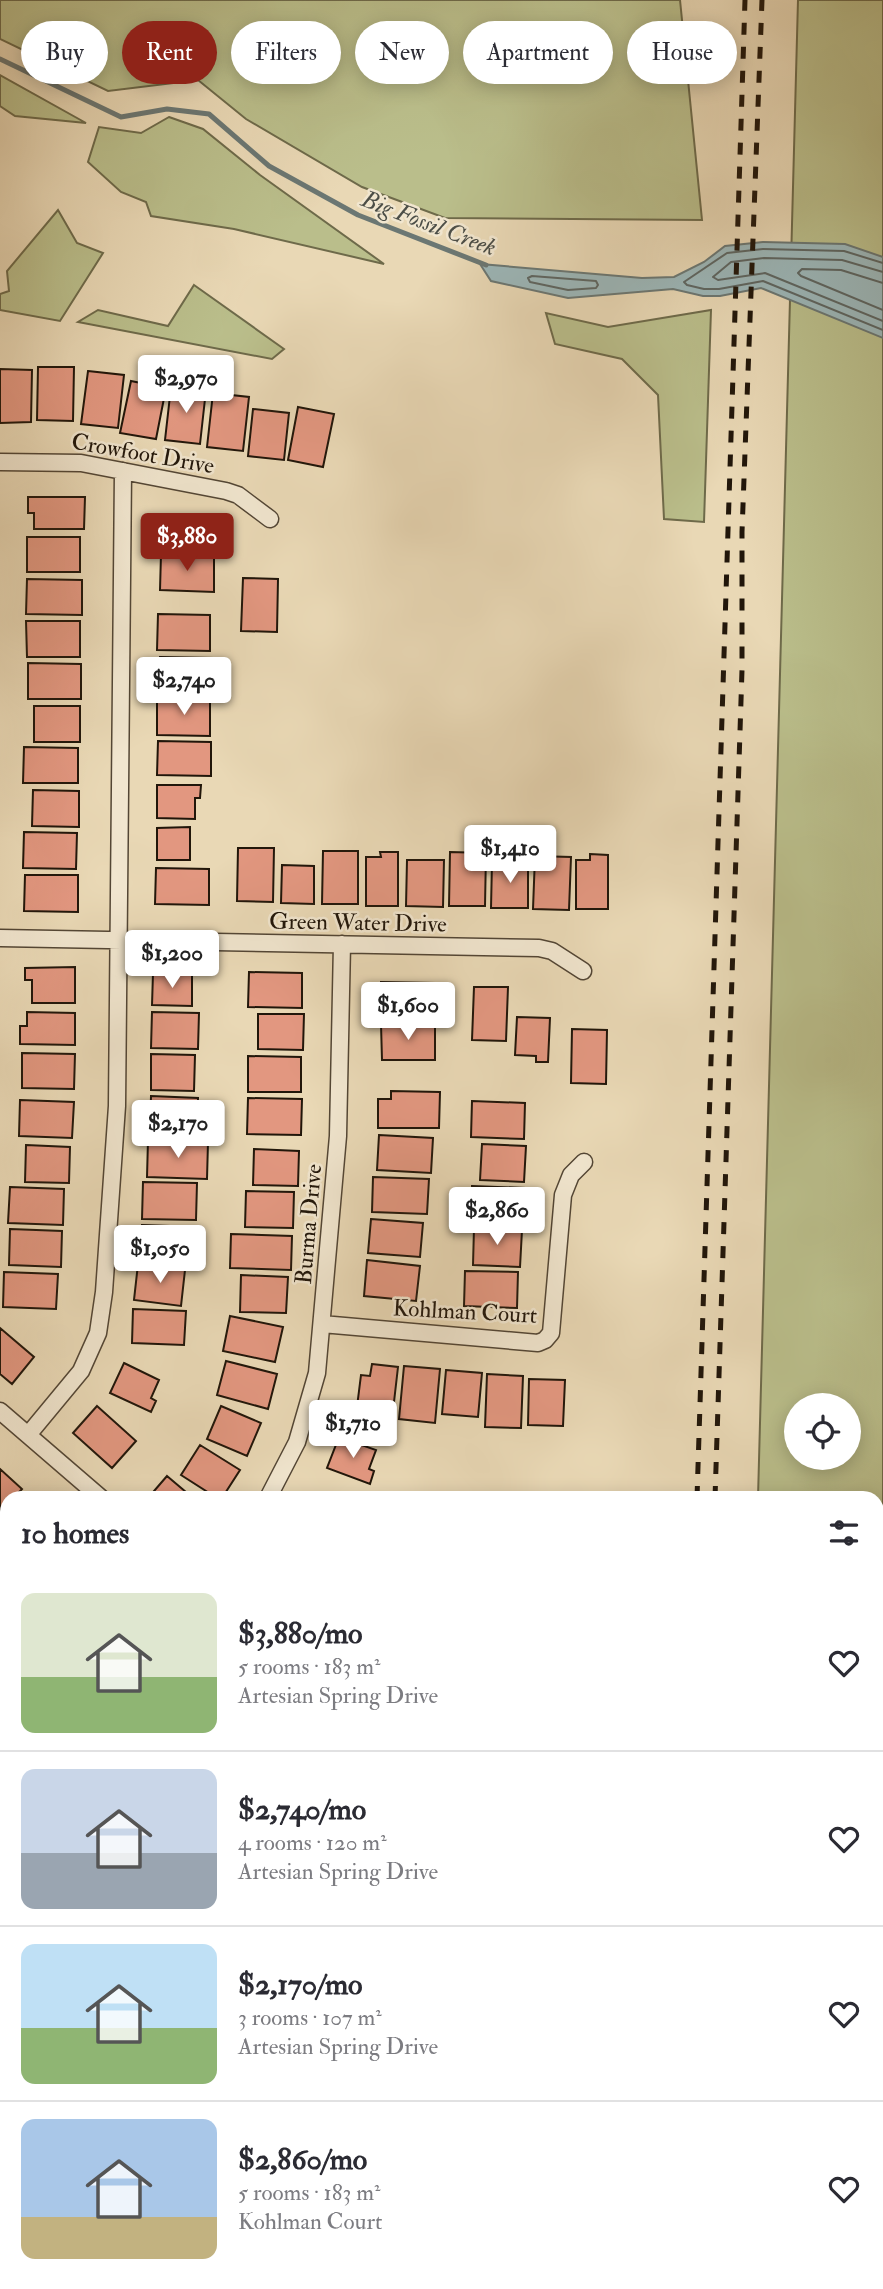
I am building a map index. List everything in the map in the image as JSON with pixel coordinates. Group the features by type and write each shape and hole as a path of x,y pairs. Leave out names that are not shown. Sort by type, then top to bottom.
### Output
{"street":[{"name":"Crowfoot Drive","path":"0,462 66,462 226,491 252,504 270,519"},
{"path":"29,1435 81,1371 98,1332 102,1315 116,1140 122,471"},
{"name":"Green Water Drive","path":"0,938 539,948 552,951 583,971"},
{"name":"Burma Drive","path":"272,1491 297,1442 317,1373 340,1103 342,944"},
{"name":"Kohlman Court","path":"322,1324 538,1343 545,1340 551,1333 563,1195 571,1175 584,1162"},
{"path":"0,1411 93,1491"}],"green space":[{"path":"0,0 680,0 682,21 627,21 627,84 688,84 702,220 445,218 362,187 246,119 203,84 217,84 217,21 122,21 122,84 165,84 108,91 93,84 108,84 108,21 21,21 21,49 0,39"},
{"path":"798,0 883,0 883,1491 758,1491"},
{"path":"0,75 86,123 15,116 0,106"},
{"path":"169,117 203,129 260,175 384,264 234,229 151,216 146,202 121,192 88,162 99,127 141,133"},
{"path":"58,210 77,243 103,253 60,321 0,310 0,294 9,291 7,271"},
{"path":"194,285 284,349 272,359 78,322 98,310 168,326"},
{"path":"711,310 704,522 664,519 658,395 622,359 555,344 546,313 608,327"}],"water":[{"path":"763,242 845,244 883,257 883,338 761,288 720,296 703,296 673,289 568,298 491,281 480,264 642,278 674,277 704,262 725,246"}],"building":[{"path":"38,367 74,367 73,421 37,420"},
{"path":"0,369 32,370 31,422 0,423"},
{"path":"88,371 124,375 118,428 81,424"},
{"path":"131,381 166,388 156,439 120,433"},
{"path":"171,387 206,390 200,444 165,440"},
{"path":"213,393 249,397 243,451 207,447"},
{"path":"298,407 334,414 323,467 288,460"},
{"path":"253,409 289,413 284,460 248,456"},
{"path":"28,497 85,497 84,529 34,529 34,513 28,513"},
{"path":"27,537 80,537 80,572 27,572"},
{"path":"161,554 214,556 214,592 160,590"},
{"path":"243,578 278,579 277,632 241,631"},
{"path":"27,579 82,580 82,615 26,614"},
{"path":"158,614 210,615 210,651 157,650"},
{"path":"26,621 80,621 80,657 27,657"},
{"path":"160,657 213,658 213,693 159,692"},
{"path":"28,663 81,664 81,699 28,699"},
{"path":"157,699 210,700 210,736 157,735"},
{"path":"34,706 80,706 80,742 34,742"},
{"path":"158,741 211,742 211,776 157,775"},
{"path":"24,747 78,748 78,783 23,783"},
{"path":"157,785 201,785 200,798 195,798 195,819 157,818"},
{"path":"33,790 79,791 79,827 32,826"},
{"path":"190,827 190,860 157,860 157,828"},
{"path":"24,832 77,833 76,869 23,868"},
{"path":"238,848 274,848 273,902 237,901"},
{"path":"323,851 358,851 358,904 322,904"},
{"path":"380,852 398,852 398,906 366,906 366,857 381,857"},
{"path":"450,852 486,853 485,906 449,906"},
{"path":"590,854 608,855 608,909 576,909 576,860 590,860"},
{"path":"535,856 571,857 569,910 533,909"},
{"path":"407,860 444,860 443,907 406,906"},
{"path":"492,862 528,862 528,908 491,908"},
{"path":"282,865 314,866 314,904 281,903"},
{"path":"156,868 209,869 209,905 155,904"},
{"path":"25,875 78,875 78,912 24,911"},
{"path":"75,967 75,1003 32,1003 32,980 25,980 25,968"},
{"path":"249,972 302,973 302,1008 248,1007"},
{"path":"153,973 192,974 192,1006 152,1005"},
{"path":"381,982 434,983 433,1018 380,1018"},
{"path":"474,987 508,987 506,1041 472,1040"},
{"path":"27,1012 75,1013 75,1045 20,1044 20,1026 27,1026"},
{"path":"152,1012 199,1013 198,1049 151,1048"},
{"path":"258,1014 304,1014 303,1050 258,1049"},
{"path":"517,1017 550,1018 548,1062 536,1062 536,1056 515,1055"},
{"path":"381,1024 435,1024 435,1060 382,1060"},
{"path":"572,1029 607,1030 606,1084 571,1083"},
{"path":"22,1053 75,1054 74,1089 22,1088"},
{"path":"151,1054 195,1055 194,1091 151,1090"},
{"path":"248,1056 301,1057 301,1092 248,1092"},
{"path":"391,1091 440,1092 439,1128 378,1128 378,1099 391,1099"},
{"path":"151,1096 198,1098 197,1134 150,1132"},
{"path":"248,1098 302,1099 301,1135 247,1134"},
{"path":"20,1100 74,1102 72,1138 19,1136"},
{"path":"472,1101 525,1103 524,1139 471,1137"},
{"path":"379,1135 433,1138 431,1173 377,1170"},
{"path":"148,1140 208,1142 207,1179 147,1177"},
{"path":"482,1144 526,1146 524,1182 480,1180"},
{"path":"26,1145 70,1147 69,1183 25,1182"},
{"path":"254,1149 299,1151 298,1186 253,1185"},
{"path":"373,1177 429,1179 427,1214 372,1212"},
{"path":"143,1182 197,1183 196,1220 142,1219"},
{"path":"472,1186 525,1188 523,1224 471,1222"},
{"path":"10,1187 64,1189 63,1225 8,1223"},
{"path":"246,1191 294,1192 293,1228 245,1227"},
{"path":"371,1219 423,1223 420,1257 368,1253"},
{"path":"142,1225 197,1227 195,1262 141,1260"},
{"path":"474,1228 522,1230 520,1267 473,1265"},
{"path":"10,1229 62,1231 61,1267 9,1265"},
{"path":"231,1234 292,1236 291,1270 230,1268"},
{"path":"367,1260 420,1266 416,1301 364,1296"},
{"path":"138,1264 185,1270 181,1306 134,1300"},
{"path":"465,1271 518,1272 517,1308 464,1306"},
{"path":"4,1272 58,1274 56,1309 3,1307"},
{"path":"241,1275 288,1277 286,1313 240,1312"},
{"path":"133,1309 186,1311 184,1345 132,1343"},
{"path":"230,1316 283,1327 275,1362 223,1351"},
{"path":"0,1328 34,1357 12,1384 0,1374"},
{"path":"226,1361 277,1374 268,1409 217,1395"},
{"path":"124,1363 159,1380 151,1398 156,1401 151,1412 110,1393"},
{"path":"372,1364 398,1367 391,1428 355,1423 361,1375 370,1376"},
{"path":"404,1366 440,1369 435,1423 399,1419"},
{"path":"446,1370 482,1373 478,1417 442,1414"},
{"path":"487,1374 523,1376 521,1428 485,1427"},
{"path":"529,1379 565,1380 563,1426 528,1425"},
{"path":"97,1406 136,1441 112,1468 73,1433"},
{"path":"221,1406 261,1423 247,1456 207,1439"},
{"path":"339,1437 376,1450 369,1469 374,1471 370,1484 327,1468"},
{"path":"200,1445 240,1470 226,1491 206,1491 181,1475"},
{"path":"0,1469 22,1489 20,1491 0,1491"},
{"path":"167,1476 185,1491 154,1491"}],"waterway":[{"name":"Big Fossil Creek","path":"0,59 121,117 167,109 209,114 269,166 358,215 486,265"}],"railway":[{"path":"697,1491 745,0"},
{"path":"715,1491 742,670 742,532 762,0"}]}
